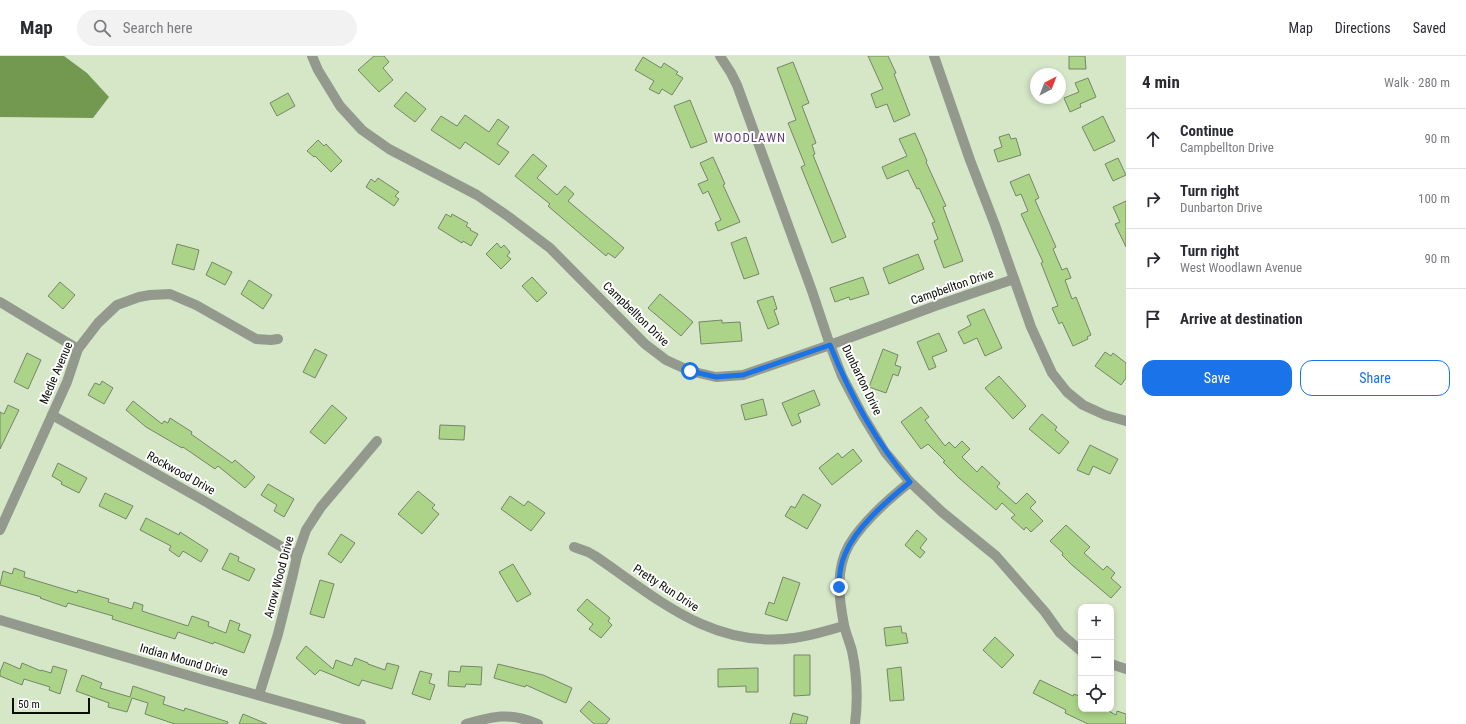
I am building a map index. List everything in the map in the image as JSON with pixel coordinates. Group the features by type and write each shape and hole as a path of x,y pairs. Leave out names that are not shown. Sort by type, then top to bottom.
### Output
{"street":[{"name":"Campbellton Drive","path":"312,56 318,70 340,106 362,130 389,150 477,195 509,217 550,248 645,344 666,360 702,375 716,377 743,375 1014,279"},
{"name":"Dunbarton Drive","path":"720,56 737,85 830,345 842,376 863,416 885,452 910,482 942,512 996,556 1045,612 1060,633 1078,648"},
{"name":"Campbellton Drive","path":"934,56 970,160 1014,279 1032,327 1052,373 1067,392 1082,405 1126,421"},
{"name":"Medie Avenue","path":"0,530 67,382 78,349 98,323 117,305 139,297 170,294 196,305 256,339 278,339"},
{"path":"0,302 78,349"},
{"name":"Rockwood Drive","path":"52,415 208,503 297,556"},
{"name":"Arrow Wood Drive","path":"260,694 278,634 301,543 313,518 377,441"},
{"path":"855,724 855,674 852,651 844,626 839,587 841,566 844,555 855,536 886,502 910,482"},
{"name":"Pretty Run Drive","path":"574,547 596,556 679,613 695,622 730,635 758,639 792,638 844,626"},
{"name":"Indian Mound Drive","path":"0,620 361,724"},
{"path":"1114,665 1126,669"},
{"path":"466,724 499,715 515,717 538,724"}],"shaded area":[{"path":"0,56 64,56 87,73 109,97 93,118 0,117"}],"building":[{"path":"374,56 384,56 389,62 383,68 393,80 379,92 358,70"},
{"path":"868,56 888,56 896,73 894,74 910,115 894,122 887,104 876,108 871,94 883,89"},
{"path":"1069,56 1085,56 1086,69 1069,69"},
{"path":"643,57 661,68 664,63 678,72 676,74 683,78 672,95 662,89 659,94 649,89 654,81 635,70"},
{"path":"793,62 809,103 802,106 816,143 812,145 815,154 813,155 846,237 832,243 801,167 805,165 788,123 796,120 777,68"},
{"path":"1088,78 1096,97 1080,104 1081,107 1070,112 1066,103 1066,97 1079,92 1075,83"},
{"path":"406,92 426,109 415,122 394,106"},
{"path":"288,93 295,106 277,116 270,103"},
{"path":"690,100 707,142 691,148 674,106"},
{"path":"465,115 489,132 498,119 509,127 497,144 509,152 499,165 465,142 460,149 431,130 441,116 457,126"},
{"path":"1103,116 1115,141 1094,151 1082,127"},
{"path":"915,133 927,161 926,162 946,206 943,207 963,261 944,268 934,241 938,239 932,223 935,222 919,188 917,189 908,170 887,179 882,167 907,156 899,139"},
{"path":"1009,134 1011,139 1016,138 1021,155 998,162 994,150 1002,147 999,137"},
{"path":"318,140 324,146 326,144 342,161 331,172 315,156 314,157 307,151"},
{"path":"533,154 547,166 537,178 557,195 565,186 574,194 568,201 624,248 615,258 608,253 606,256 548,206 550,204 515,176"},
{"path":"713,157 725,184 723,185 740,222 718,231 715,223 721,220 708,191 703,194 698,184 708,180 700,163"},
{"path":"1118,158 1126,175 1113,181 1105,164"},
{"path":"1029,174 1039,198 1035,200 1056,247 1053,249 1062,270 1067,268 1071,278 1065,280 1072,299 1076,297 1091,335 1087,337 1088,339 1073,346 1062,322 1059,324 1052,308 1058,306 1041,263 1043,262 1021,214 1028,211 1021,194 1016,196 1010,182"},
{"path":"378,178 399,192 395,196 399,199 394,206 366,187 371,179 375,182"},
{"path":"1126,201 1126,247 1115,224 1120,222 1113,207"},
{"path":"446,214 451,217 452,214 468,223 466,226 478,234 471,246 463,241 462,243 438,228"},
{"path":"746,237 759,274 744,279 731,243"},
{"path":"497,243 501,248 504,245 510,252 507,256 511,259 501,269 486,254"},
{"path":"177,244 199,250 194,270 172,264"},
{"path":"918,254 924,269 889,284 883,268"},
{"path":"212,262 232,272 225,285 206,275"},
{"path":"532,277 547,293 537,302 522,286"},
{"path":"863,277 869,294 850,300 849,297 835,302 830,288"},
{"path":"249,280 272,295 263,309 241,294"},
{"path":"60,282 75,295 63,309 48,296"},
{"path":"660,294 693,322 681,336 648,308"},
{"path":"773,296 777,309 774,310 779,324 768,329 757,301"},
{"path":"984,309 1002,348 985,356 977,338 964,344 958,332 971,325 967,316"},
{"path":"722,320 722,323 740,322 742,341 701,344 699,322"},
{"path":"939,333 947,351 932,357 936,367 929,370 917,342"},
{"path":"315,349 327,355 315,378 303,372"},
{"path":"883,349 898,355 895,365 901,367 898,376 893,374 886,393 869,387"},
{"path":"1105,352 1111,356 1113,353 1126,363 1126,378 1121,385 1095,366"},
{"path":"27,353 41,360 28,389 14,382"},
{"path":"999,376 1026,406 1013,419 985,388"},
{"path":"102,381 113,388 104,404 88,395 95,383 100,385"},
{"path":"814,390 820,405 798,414 801,422 792,426 782,403"},
{"path":"763,399 767,415 745,420 741,405"},
{"path":"133,401 162,424 164,421 168,423 170,418 192,432 191,434 232,463 235,460 255,477 245,488 218,466 215,469 183,447 182,448 146,427 126,410"},
{"path":"8,405 19,410 0,449 0,412 4,414"},
{"path":"332,405 347,418 325,444 310,432"},
{"path":"921,407 929,417 925,420 945,446 949,442 955,448 962,441 970,449 962,457 977,472 982,466 1000,483 997,487 1016,504 1027,493 1036,502 1030,508 1043,521 1031,532 1026,527 1024,530 1011,518 1015,515 1002,503 996,510 959,478 928,444 921,449 901,422"},
{"path":"1042,414 1057,427 1055,430 1069,442 1059,454 1029,429"},
{"path":"440,425 465,426 464,440 439,439"},
{"path":"1090,445 1118,459 1110,474 1093,466 1089,475 1077,470"},
{"path":"853,449 862,461 832,485 819,468 838,453 842,458"},
{"path":"58,463 87,478 79,493 61,484 62,482 52,476"},
{"path":"268,484 294,499 284,517 274,511 277,505 261,495"},
{"path":"418,491 435,505 432,508 439,514 422,534 398,514"},
{"path":"105,493 133,506 126,519 99,506"},
{"path":"803,494 821,505 807,529 785,516 791,506 795,508"},
{"path":"510,496 524,506 528,501 545,513 531,531 501,509"},
{"path":"146,518 179,535 180,532 208,550 201,562 183,551 179,557 169,550 171,546 140,530"},
{"path":"1066,525 1090,547 1084,553 1103,570 1107,566 1115,573 1111,578 1121,587 1111,598 1072,565 1062,555 1063,553 1050,541"},
{"path":"917,530 927,539 920,548 925,552 920,558 905,545"},
{"path":"341,534 355,543 341,563 328,554"},
{"path":"230,553 239,557 238,561 255,569 249,581 222,569"},
{"path":"513,564 531,594 517,602 499,572"},
{"path":"14,568 25,572 24,577 77,593 78,590 109,599 108,602 132,609 134,602 143,605 142,611 188,626 192,616 209,622 208,626 226,633 230,620 240,624 238,630 251,635 244,653 214,642 213,644 178,632 175,639 112,619 113,616 68,603 66,607 40,598 41,597 0,585 3,571 12,574"},
{"path":"783,577 800,583 787,621 765,614 769,602 774,604"},
{"path":"320,580 334,584 324,618 310,614"},
{"path":"587,599 610,618 608,621 612,625 601,638 589,629 593,624 577,610"},
{"path":"901,626 902,633 906,633 908,643 886,646 884,628"},
{"path":"995,637 1014,655 1002,668 983,650"},
{"path":"306,646 333,669 336,660 352,666 355,658 385,670 387,663 399,666 392,689 362,680 359,686 320,670 315,675 296,658"},
{"path":"794,655 810,655 810,695 794,696"},
{"path":"4,662 20,669 22,663 41,671 51,673 53,666 67,670 60,694 49,690 50,687 24,679 22,685 0,676"},
{"path":"498,664 543,675 572,688 566,703 526,685 525,687 494,678"},
{"path":"461,666 482,667 481,685 466,684 465,687 448,686 449,671 460,672"},
{"path":"901,667 904,700 890,701 887,669"},
{"path":"758,668 758,692 746,692 746,686 718,687 718,669"},
{"path":"420,671 432,674 429,683 435,685 430,700 412,694"},
{"path":"82,675 102,683 100,688 130,697 133,686 165,697 163,704 184,711 185,708 228,722 227,724 175,724 145,714 148,703 132,698 127,712 108,707 109,703 76,691"},
{"path":"1040,680 1073,696 1074,694 1078,696 1078,712 1110,712 1116,715 1117,711 1126,714 1126,724 1088,724 1065,713 1066,710 1033,693"},
{"path":"589,701 610,719 606,724 594,724 580,711"},
{"path":"793,713 808,717 806,724 790,724"},
{"path":"243,714 267,724 239,724"}],"district":[{"name":"WOODLAWN","path":"750,137"}],"route":[{"path":"690,371 716,377 743,375 830,345 842,376 863,416 885,452 910,482 886,502 855,536 844,555 839,576 839,587"}]}
